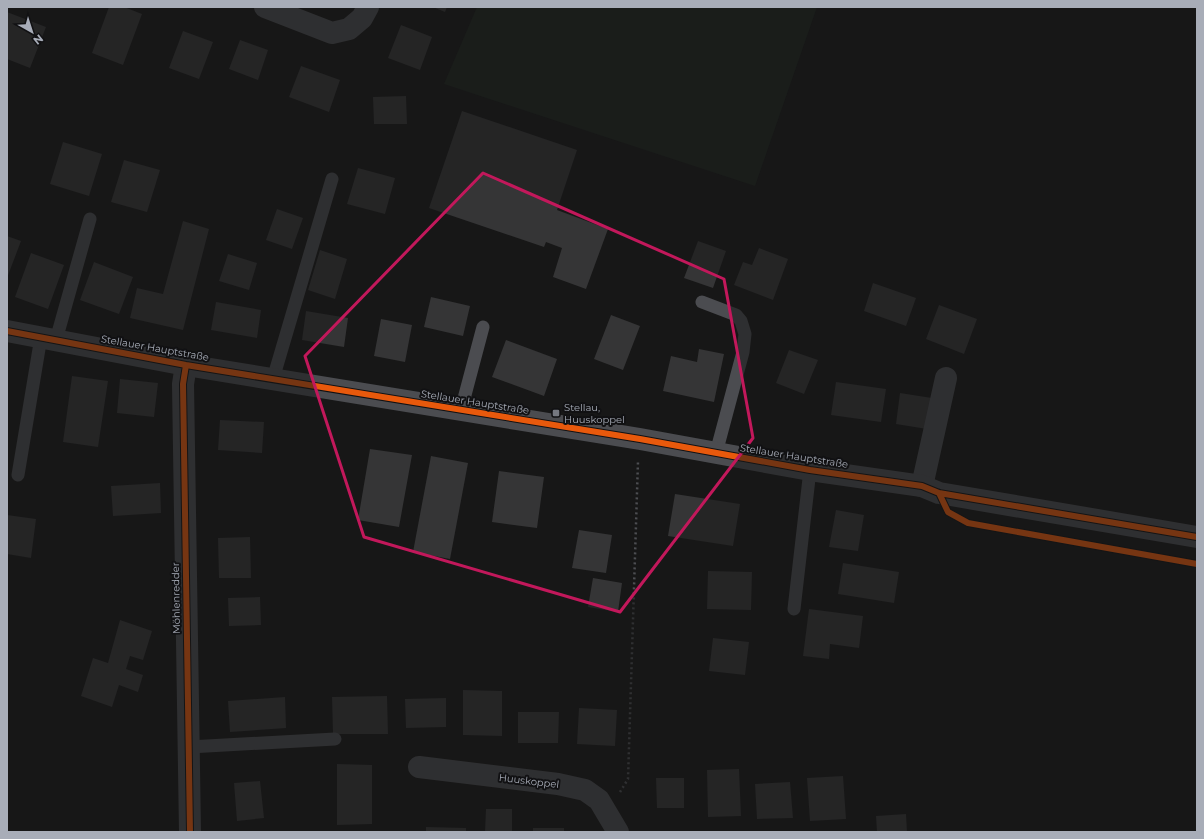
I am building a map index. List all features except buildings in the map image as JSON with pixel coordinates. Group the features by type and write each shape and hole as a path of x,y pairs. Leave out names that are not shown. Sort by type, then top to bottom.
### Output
{"street":[{"path":"265,7 332,33 348,29 362,18 368,7"},
{"name":"Stellauer Hauptstraße","path":"7,331 186,365 640,439 1197,537"},
{"name":"Möhlenredder","path":"186,365 183,384 190,832"},
{"path":"930,489 946,378"},
{"name":"Huuskoppel","path":"419,767 558,784 585,790 599,800 618,832"}],"lane":[{"path":"273,379 332,179"},
{"path":"18,475 48,339 90,219"},
{"path":"702,302 736,315 741,321 745,334 742,352 716,453"},
{"path":"461,410 483,327"},
{"path":"794,609 810,470"},
{"path":"189,746 335,739"}],"path":[{"path":"607,812 628,779 640,439"}],"highlighted area":[{"path":"483,173 724,279 753,438 620,612 364,537 305,356"}],"shaded area":[{"path":"477,7 817,7 755,186 444,84"}],"cycle path":[{"path":"7,331 186,365 640,439 810,470 922,486 939,493 1197,537"},
{"path":"186,365 183,384 190,832"},
{"path":"939,493 948,512 968,523 1197,564"}],"place":[{"name":"Stellau, Huuskoppel","path":"556,413"}]}
